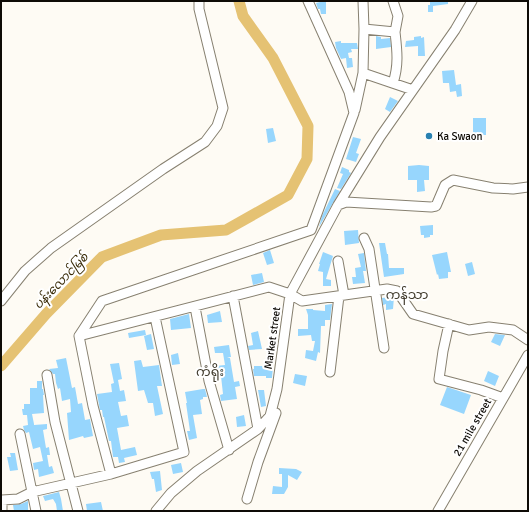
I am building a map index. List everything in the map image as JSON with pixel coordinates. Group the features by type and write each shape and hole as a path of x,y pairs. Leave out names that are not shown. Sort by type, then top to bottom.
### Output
{"street":[{"path":"1,301 25,271 51,248 163,169 205,142 217,126 222,108 199,9 199,1"},
{"path":"308,1 349,92 354,113"},
{"path":"111,474 93,406 79,336 102,301 311,230 354,113 363,73 363,1"},
{"path":"393,1 398,16 395,32 398,55 393,83"},
{"name":"Market street","path":"156,511 171,493 197,471 258,429 270,416 276,389 290,294 338,205 380,137 455,30 472,1"},
{"path":"364,29 395,32"},
{"path":"363,73 413,90"},
{"path":"338,205 346,202 431,207 436,206 444,185 453,180 493,188 513,189 528,187"},
{"path":"364,238 369,249 384,348"},
{"path":"330,372 342,296 338,261"},
{"path":"79,336 269,287 290,294 302,301 387,289 397,291 413,314 469,330 489,327 513,330 528,340"},
{"path":"233,296 258,429"},
{"path":"195,306 209,381 229,450"},
{"path":"2,511 1,497 18,498 32,492 111,474 184,452 155,317"},
{"path":"449,324 442,351 439,379 481,390 503,398"},
{"name":"21 mile street","path":"438,511 528,355"},
{"path":"47,375 55,422 78,511"},
{"path":"247,499 258,462 276,413 276,389"},
{"path":"20,434 36,511"}],"building":[{"path":"430,1 448,1 448,4 433,6 433,12 428,12 428,5 430,5"},
{"path":"326,2 326,14 321,14 320,9 318,9 316,3"},
{"path":"376,36 381,37 381,39 390,38 391,47 376,49"},
{"path":"421,36 421,38 424,37 425,56 418,56 418,46 405,47 406,41 414,40 414,37"},
{"path":"341,41 341,43 357,43 358,49 351,49 352,52 348,53 349,58 352,58 353,67 347,68 346,58 341,59 335,42"},
{"path":"454,70 456,85 461,84 462,96 457,97 456,91 450,92 449,83 443,83 442,71"},
{"path":"390,97 398,101 390,112 385,109"},
{"path":"473,118 486,118 486,135 473,135"},
{"path":"273,128 276,141 268,143 266,129"},
{"path":"353,137 361,139 356,153 359,154 356,162 346,159"},
{"path":"408,166 429,166 429,180 424,180 425,191 417,192 417,180 408,180"},
{"path":"342,167 349,170 351,173 341,189 337,188 343,174 340,173"},
{"path":"335,189 340,191 319,227 322,216"},
{"path":"433,225 433,235 424,238 424,235 421,235 420,226"},
{"path":"358,230 359,243 345,245 344,231"},
{"path":"379,243 385,243 388,254 389,268 404,268 404,274 384,277"},
{"path":"270,250 274,263 267,265 263,253"},
{"path":"323,252 333,256 326,279 331,280 331,286 323,286 323,272 318,271"},
{"path":"447,252 451,272 448,272 448,278 439,279 432,255"},
{"path":"364,253 366,271 363,271 365,283 353,284 352,277 356,277 355,268 361,267 358,254"},
{"path":"472,262 475,274 468,276 465,264"},
{"path":"262,273 264,282 253,285 251,275"},
{"path":"389,296 394,297 393,309 386,310 386,304 383,305 382,298"},
{"path":"332,304 330,320 325,320 325,326 321,326 320,353 318,352 316,361 305,358 306,350 313,351 315,341 312,341 311,335 298,336 298,329 308,329 308,315 306,309 325,311 325,305"},
{"path":"220,311 222,322 208,323 207,315"},
{"path":"189,314 191,328 171,330 170,319"},
{"path":"145,330 146,335 129,338 128,333"},
{"path":"258,331 262,349 249,350 248,346 253,345 251,333"},
{"path":"151,334 154,349 147,350 144,336"},
{"path":"495,334 505,335 500,346 491,342"},
{"path":"229,345 231,357 227,357 230,358 234,382 239,381 240,386 235,387 237,399 221,401 220,395 223,394 221,376 217,377 215,366 225,365 223,353 215,353 214,347"},
{"path":"178,353 180,364 172,365 171,355"},
{"path":"66,358 72,388 75,387 78,404 82,403 85,420 90,419 93,436 84,438 83,436 69,440 67,413 71,412 70,399 62,401 60,388 58,389 55,374 53,374 49,369 58,368 56,360"},
{"path":"141,360 143,367 159,365 162,386 157,386 163,414 155,416 153,403 148,403 144,390 138,391 134,361"},
{"path":"119,363 122,379 118,380 120,391 124,390 126,401 118,402 121,416 127,415 129,426 117,428 121,450 135,447 137,455 124,458 125,462 119,463 118,457 113,457 111,441 109,441 97,394 112,392 111,384 114,383 110,364"},
{"path":"254,366 273,366 272,378 266,378 266,376 254,376"},
{"path":"488,371 499,376 495,386 484,381"},
{"path":"295,374 307,376 305,386 293,383"},
{"path":"37,381 42,381 44,413 32,414 34,425 47,424 47,429 43,430 46,448 49,447 50,455 47,455 49,467 52,466 54,473 39,477 38,469 34,470 33,463 43,461 40,447 33,449 29,432 26,433 24,430 23,426 28,425 27,415 23,415 22,409 24,409 24,404 30,404 30,388 37,388"},
{"path":"447,387 471,395 464,414 440,405"},
{"path":"205,389 207,397 203,397 203,399 200,400 202,414 193,415 197,438 189,440 187,431 190,431 185,392"},
{"path":"258,390 264,390 266,406 261,407"},
{"path":"244,415 246,426 237,427 236,417"},
{"path":"10,453 15,453 18,470 10,471 7,457 11,457"},
{"path":"181,463 183,472 173,474 171,465"},
{"path":"279,468 296,469 302,472 297,480 288,475 288,487 284,494 272,494 273,486 282,487 282,474 279,474"},
{"path":"160,471 162,490 156,492 154,479 152,479 150,472"},
{"path":"59,492 63,511 57,511 56,504 53,499 45,501 43,496"},
{"path":"28,501 28,510 14,511 13,505"},
{"path":"101,502 103,511 87,511 86,504"}],"waterway":[{"name":"ပန်းလောင်မြစ်","path":"1,366 46,314 102,257 161,235 226,230 288,195 307,159 308,126 273,58 243,16 239,1"}],"place":[{"name":"Ka Swaon","path":"429,136"}],"district":[{"name":"ကန်သာ","path":"407,294"},
{"name":"ကံရိုး","path":"210,371"}]}
